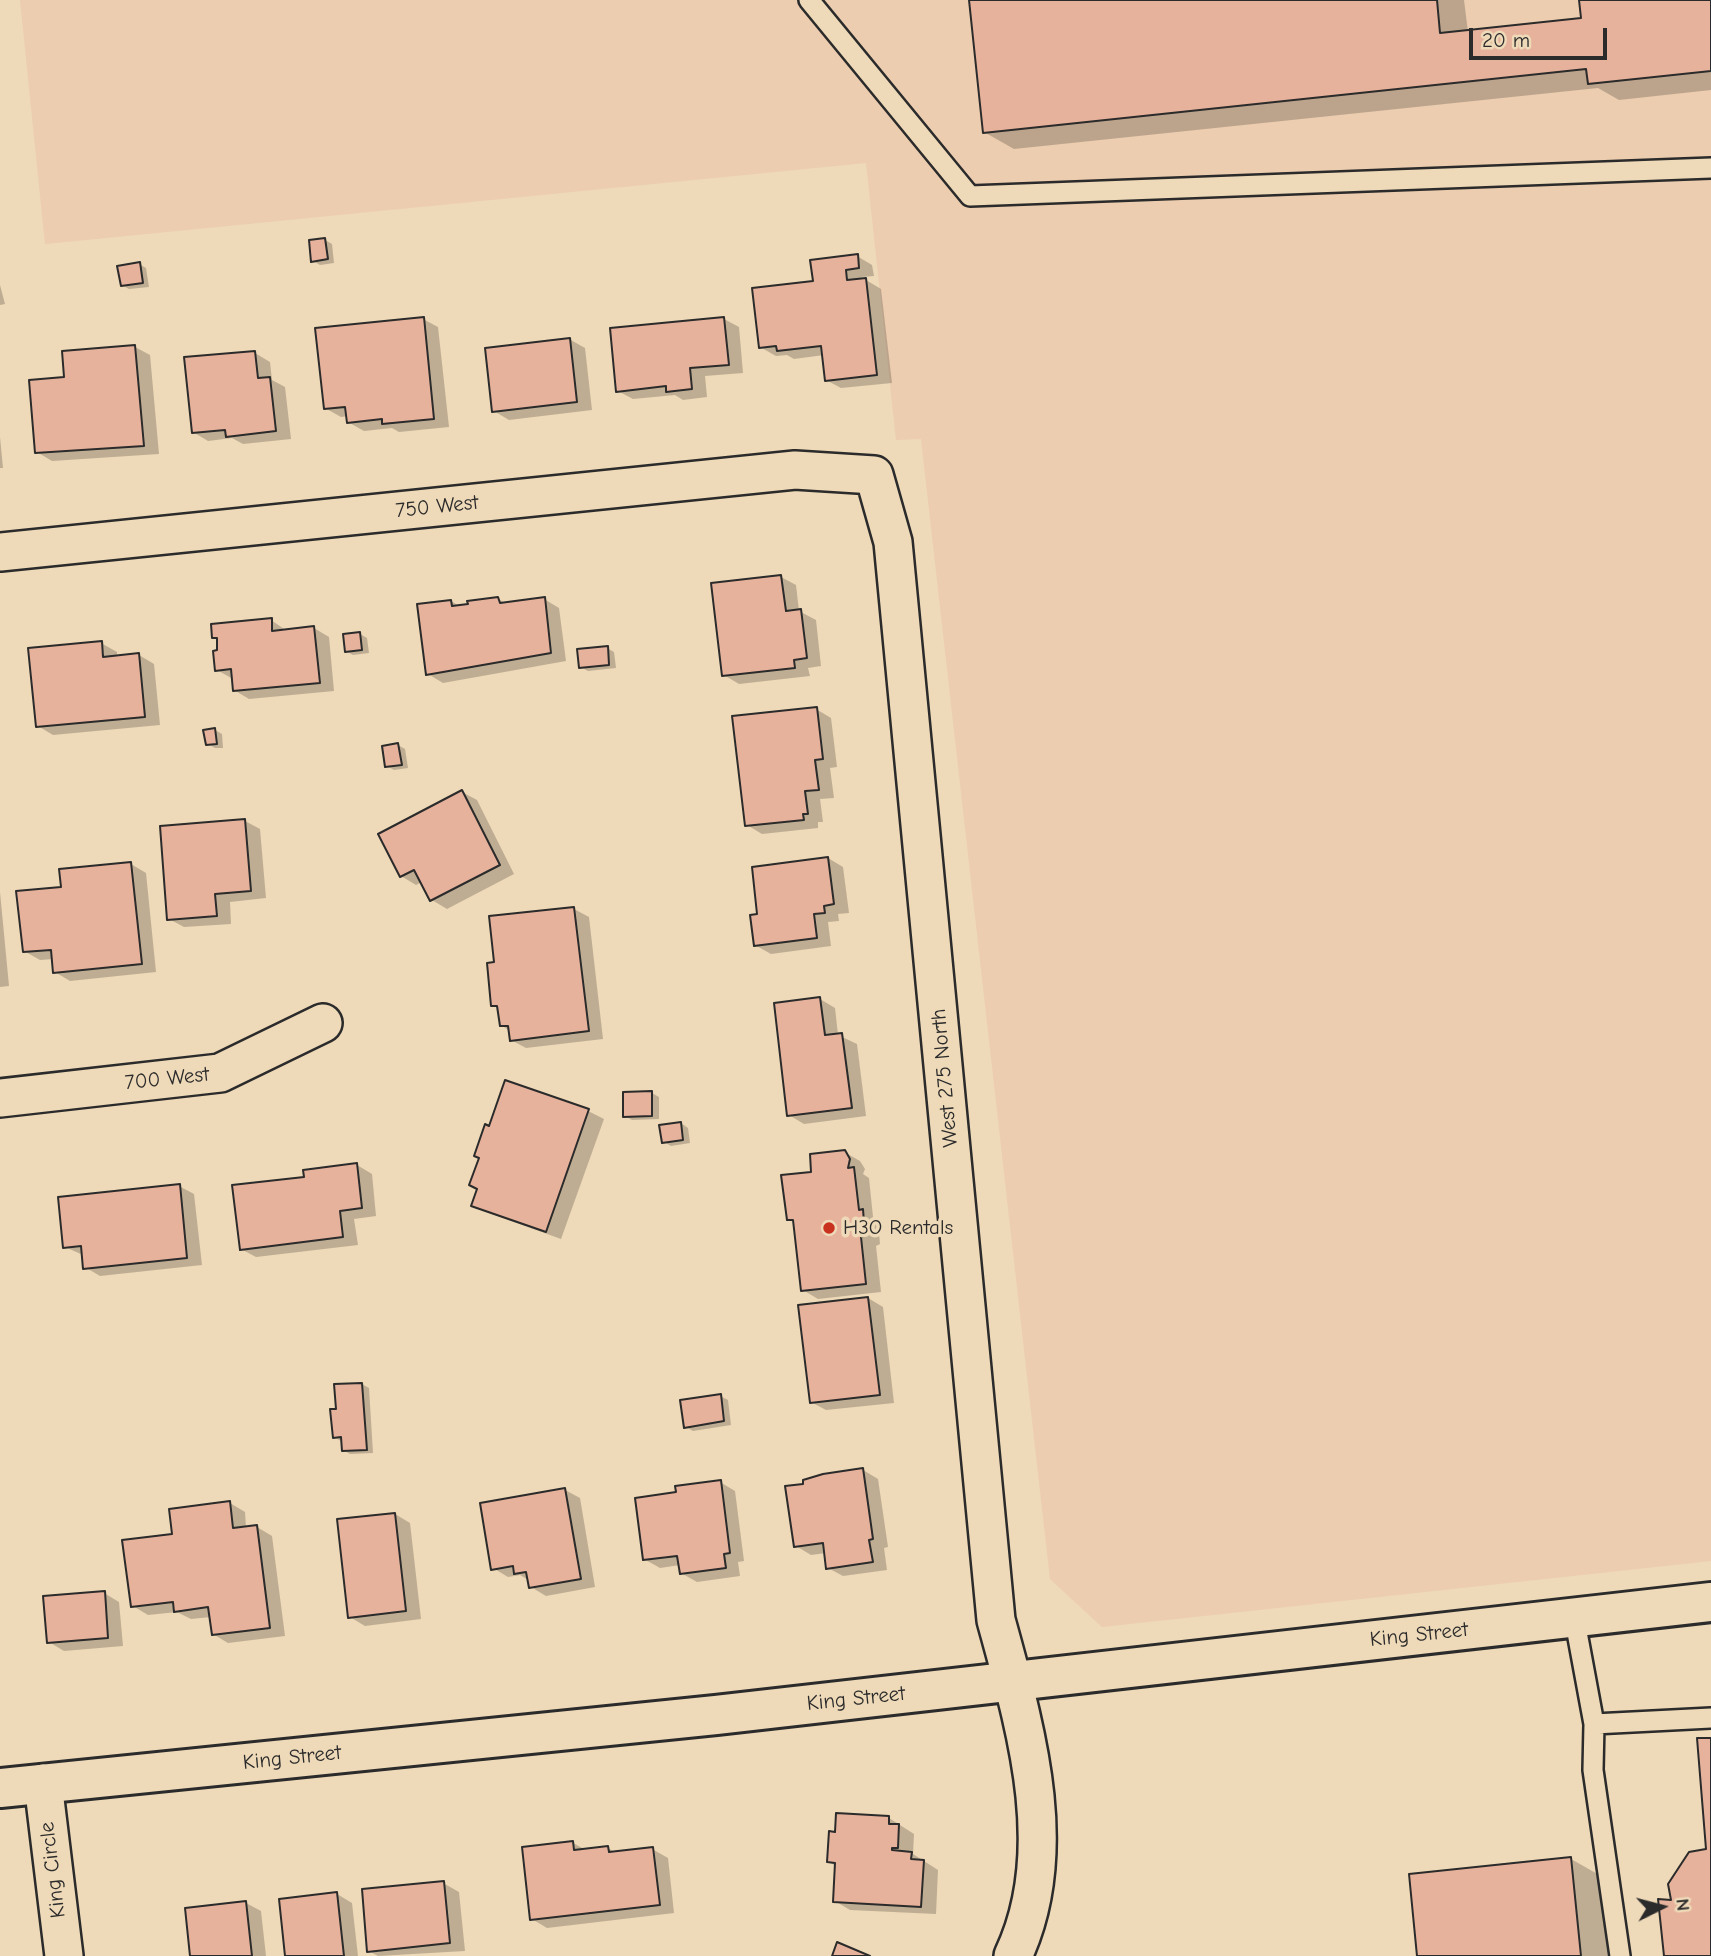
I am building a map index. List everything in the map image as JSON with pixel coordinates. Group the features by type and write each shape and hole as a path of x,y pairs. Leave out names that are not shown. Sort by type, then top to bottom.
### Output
{"street":[{"name":"750 West","path":"0,552 796,470 874,475"},
{"name":"West 275 North","path":"874,475 893,542 996,1620 1026,1730 1038,1844 1025,1931 1013,1956"},
{"name":"700 West","path":"0,1098 220,1073 323,1023"},
{"name":"King Street","path":"0,1788 1014,1681 1711,1602"},
{"name":"King Circle","path":"43,1783 64,1956"}],"lane":[{"path":"809,0 970,196 1711,169"},
{"path":"1574,1616 1594,1724 1593,1770 1620,1956"},
{"path":"1594,1724 1711,1718"}],"shaded area":[{"path":"20,0 1711,0 1711,1561 1102,1627 1050,1579 921,439 896,440 866,163 45,244"}],"building":[{"path":"969,0 1437,0 1440,33 1581,18 1579,0 1711,0 1711,71 1588,84 1586,69 983,133"},
{"path":"325,238 328,259 311,262 309,240"},
{"path":"858,254 859,268 846,270 847,280 866,278 877,375 825,381 821,346 777,351 776,346 759,348 752,288 813,281 810,260"},
{"path":"140,262 143,283 121,286 117,266"},
{"path":"424,317 434,419 382,424 382,419 347,423 345,407 324,409 315,328"},
{"path":"724,317 729,365 690,368 692,389 666,392 666,386 616,392 610,328"},
{"path":"570,338 577,402 492,412 485,348"},
{"path":"135,345 144,446 35,453 29,380 64,377 62,351"},
{"path":"255,351 258,378 270,377 276,431 226,437 225,430 192,433 184,357"},
{"path":"781,575 786,611 801,609 807,658 794,660 795,668 722,676 711,583"},
{"path":"498,597 500,603 545,597 551,653 426,675 417,604 451,600 452,606"},
{"path":"272,618 272,631 314,626 320,683 233,691 231,669 215,671 213,651 217,650 217,638 212,638 211,624"},
{"path":"360,632 362,650 345,652 343,634"},
{"path":"102,641 103,657 139,653 145,717 36,727 28,648"},
{"path":"608,646 609,665 579,668 577,649"},
{"path":"817,707 823,759 815,760 819,790 805,791 808,814 803,814 804,820 745,826 732,716"},
{"path":"215,728 217,744 206,745 203,730"},
{"path":"398,743 402,765 385,767 382,746"},
{"path":"462,790 500,865 430,901 414,870 400,877 378,834"},
{"path":"245,819 251,891 215,894 217,916 167,920 160,826"},
{"path":"828,857 834,904 824,906 825,913 814,914 817,938 754,946 750,915 757,914 752,867"},
{"path":"131,862 142,964 53,973 51,950 23,952 16,891 61,887 59,869"},
{"path":"574,907 589,1031 510,1041 508,1026 500,1026 497,1006 491,1006 487,963 494,962 489,916"},
{"path":"820,997 825,1035 842,1033 852,1108 787,1116 774,1003"},
{"path":"505,1080 589,1109 546,1232 471,1206 477,1189 469,1185 479,1158 474,1156 485,1124 489,1126"},
{"path":"652,1091 652,1116 623,1117 623,1092"},
{"path":"681,1122 683,1140 662,1143 659,1125"},
{"name":"H3O Rentals","path":"845,1150 850,1159 848,1168 854,1167 859,1210 863,1209 865,1236 861,1237 866,1284 801,1291 793,1220 787,1220 781,1175 811,1172 810,1154"},
{"path":"357,1163 362,1208 340,1211 343,1237 240,1250 232,1185 304,1177 303,1170"},
{"path":"180,1184 187,1258 83,1269 81,1246 63,1248 58,1197"},
{"path":"868,1297 880,1395 810,1403 798,1305"},
{"path":"362,1383 367,1450 342,1451 341,1437 333,1438 330,1409 336,1409 334,1384"},
{"path":"721,1394 724,1421 684,1428 680,1400"},
{"path":"863,1468 873,1539 869,1540 873,1562 826,1569 823,1543 794,1547 785,1486 803,1484 803,1480 823,1474"},
{"path":"721,1480 730,1553 724,1554 726,1568 680,1574 677,1556 643,1560 635,1498 676,1492 675,1486"},
{"path":"565,1488 581,1579 529,1588 526,1572 514,1574 513,1566 491,1570 480,1503"},
{"path":"230,1501 233,1528 257,1525 270,1628 212,1635 208,1607 174,1612 173,1602 131,1607 122,1540 172,1534 169,1509"},
{"path":"395,1513 406,1611 348,1618 337,1519"},
{"path":"105,1591 108,1638 47,1643 43,1596"},
{"path":"1697,1738 1711,1738 1711,1956 1664,1956 1658,1899 1671,1900 1668,1884 1689,1852 1706,1849"},
{"path":"836,1813 889,1816 889,1824 899,1824 898,1848 892,1850 912,1852 911,1859 924,1860 921,1907 833,1902 835,1863 827,1862 829,1831 835,1832"},
{"path":"573,1841 574,1850 608,1846 609,1852 653,1847 660,1905 530,1920 522,1847"},
{"path":"1571,1857 1581,1956 1417,1956 1409,1874"},
{"path":"444,1881 450,1943 367,1952 362,1889"},
{"path":"337,1892 344,1956 285,1956 279,1899"},
{"path":"246,1901 252,1956 190,1956 185,1908"},
{"path":"837,1942 870,1956 832,1956"}],"place":[{"name":"H3O Rentals","path":"829,1228"}]}
